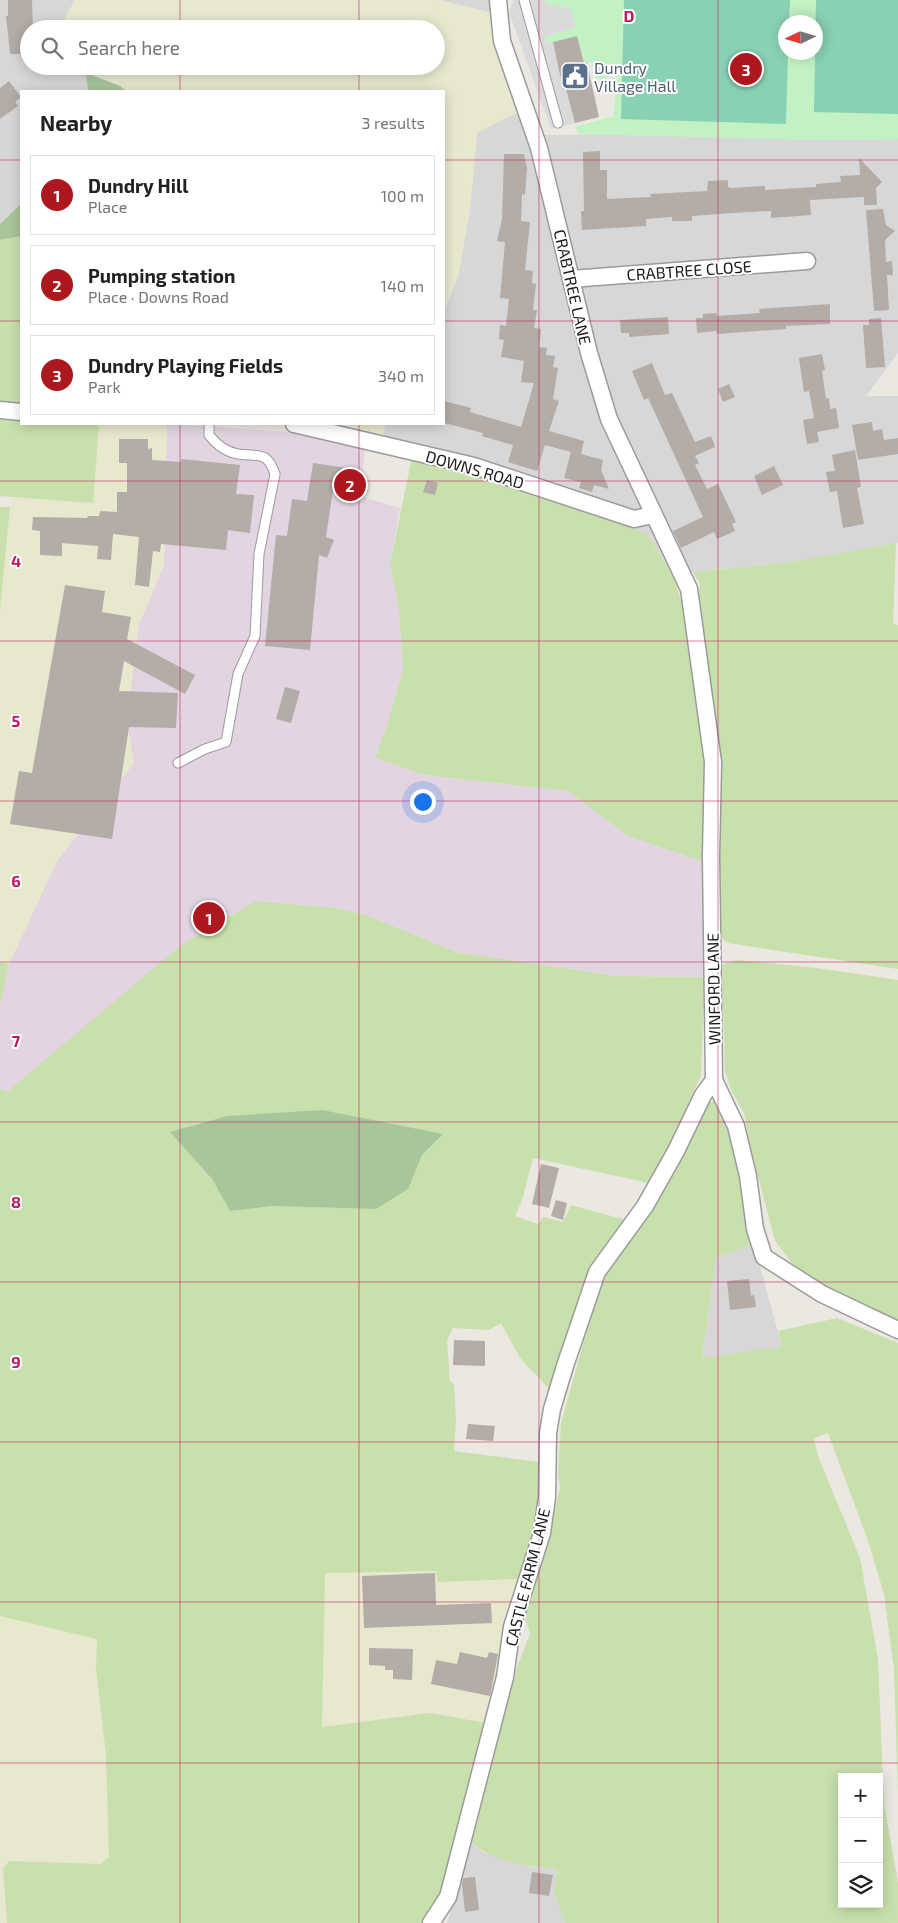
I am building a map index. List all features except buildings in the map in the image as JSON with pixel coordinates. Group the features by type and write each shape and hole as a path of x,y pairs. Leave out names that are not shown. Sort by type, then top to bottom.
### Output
{"street":[{"name":"CRABTREE LANE","path":"498,0 502,40 539,148 589,353 610,419 677,564"},
{"name":"CRABTREE CLOSE","path":"571,279 807,261"},
{"path":"0,410 20,412"},
{"name":"DOWNS ROAD","path":"298,425 474,466 634,519 653,515"},
{"name":"WINFORD LANE","path":"677,564 689,589 713,762 711,856 714,1080 736,1126 748,1176 755,1229 764,1257 822,1294 898,1330"},
{"name":"CASTLE FARM LANE","path":"431,1923 448,1897 505,1676 512,1627 542,1533 548,1497 548,1433 552,1409 568,1358 597,1272 645,1206 676,1151 703,1095 714,1080"}],"lane":[{"path":"524,0 558,123"},
{"path":"178,762 226,742 238,674 254,636 259,554 275,474 271,463 266,458 236,454 219,445 208,435 209,425"}],"shaded area":[{"path":"0,0 75,0 64,20 20,20 20,75 86,75 88,90 20,90 20,205 0,224"},
{"path":"439,0 489,0 493,13"},
{"path":"514,0 545,0 548,4 570,8 575,27 545,37 548,44 553,42 563,89 566,89 575,123 551,129 509,12"},
{"path":"532,104 542,135 627,134 818,140 898,139 898,353 866,396 898,396 898,543 790,562 693,572 674,577 647,534 575,505 412,457 378,449 386,425 445,425 445,309 458,276 470,210 477,133"},
{"path":"167,425 292,432 365,448 360,496 400,508 390,564 399,608 403,669 387,725 375,758 425,775 568,791 628,836 704,862 704,977 616,976 456,952 366,915 337,908 256,901 7,1093 0,1089 0,1005 9,964 57,861 134,763 127,722 138,627 164,564"},
{"path":"754,1244 782,1347 702,1359 716,1258"},
{"path":"472,1843 483,1852 531,1867 557,1869 554,1893 565,1923 447,1923"}],"green space":[{"path":"75,0 439,0 493,13 520,111 477,133 470,210 458,276 445,309 445,90 125,90 95,75 445,75 445,20 64,20"},
{"path":"545,0 898,0 898,139 818,140 579,134 575,127 614,116 617,75 596,80 592,62 584,63 553,42 548,44 545,37 575,27 570,8 547,4"},
{"path":"624,0 790,0 789,15 778,15 778,60 788,60 786,124 621,119"},
{"path":"816,0 898,0 898,114 814,112 815,60 823,60 823,15 816,15"},
{"path":"86,75 91,75 120,86 125,90 88,90"},
{"path":"20,205 20,236 0,240 0,224"},
{"path":"20,236 20,403 0,402 0,240"},
{"path":"0,419 20,419 20,425 99,425 93,503 0,496"},
{"path":"99,425 167,425 164,564 138,627 127,722 134,763 57,861 9,964 0,962 0,610 11,497 93,503"},
{"path":"335,425 386,425 382,436"},
{"path":"412,457 575,505 647,534 674,577 683,608 706,764 704,862 628,836 568,791 425,775 375,758 387,725 403,669 399,609 390,564"},
{"path":"0,507 10,507 0,610"},
{"path":"896,543 893,624 898,625 898,969 728,943 722,938 719,927 697,600 700,584 693,572 790,562"},
{"path":"256,901 337,908 366,915 456,952 616,976 704,977 701,1075 663,1160 649,1183 533,1158 522,1200 515,1216 538,1224 543,1217 563,1222 571,1205 626,1220 596,1257 551,1391 520,1358 501,1323 489,1330 453,1328 447,1340 450,1381 454,1384 456,1419 454,1451 538,1462 537,1524 518,1579 438,1582 436,1571 325,1573 322,1727 430,1713 486,1723 444,1894 424,1923 7,1923 3,1869 9,1861 101,1864 109,1857 106,1755 96,1669 97,1639 0,1616 0,1089 7,1092 180,946","holes":["227,1116 443,1134 422,1155 376,1209 273,1206 230,1211 212,1179 171,1132"]},
{"path":"737,960 817,968 898,980 898,1323 837,1294 793,1264 775,1241 751,1149 744,1113 732,1092 725,1071 722,965"},
{"path":"0,962 9,964 0,1005"},
{"path":"713,1101 721,1103 729,1121 754,1244 716,1258 702,1358 782,1347 778,1331 837,1318 898,1343 898,1793 894,1670 884,1594 868,1541 828,1433 814,1438 818,1456 860,1558 878,1659 883,1773 838,1773 838,1908 883,1908 883,1780 884,1804 898,1883 898,1923 565,1923 554,1893 557,1869 523,1865 501,1859 490,1855 472,1843 472,1829 518,1664 530,1634 524,1614 548,1539 560,1488 558,1473 561,1423 603,1273 706,1105"},
{"path":"322,1110 443,1134 422,1155 408,1189 376,1209 273,1206 230,1211 212,1179 170,1132 227,1116"},
{"path":"437,1571 439,1582 518,1579 507,1630 501,1679 486,1723 430,1713 322,1727 325,1573"},
{"path":"0,1616 97,1639 95,1648 96,1669 106,1755 109,1858 101,1864 9,1861 3,1869 7,1923 0,1923"}],"place":[{"name":"Dundry Playing Fields","path":"746,69"},
{"name":"Dundry Village Hall","path":"575,76"},
{"name":"Pumping station","path":"350,485"},
{"name":"Dundry Hill","path":"209,918"}]}
